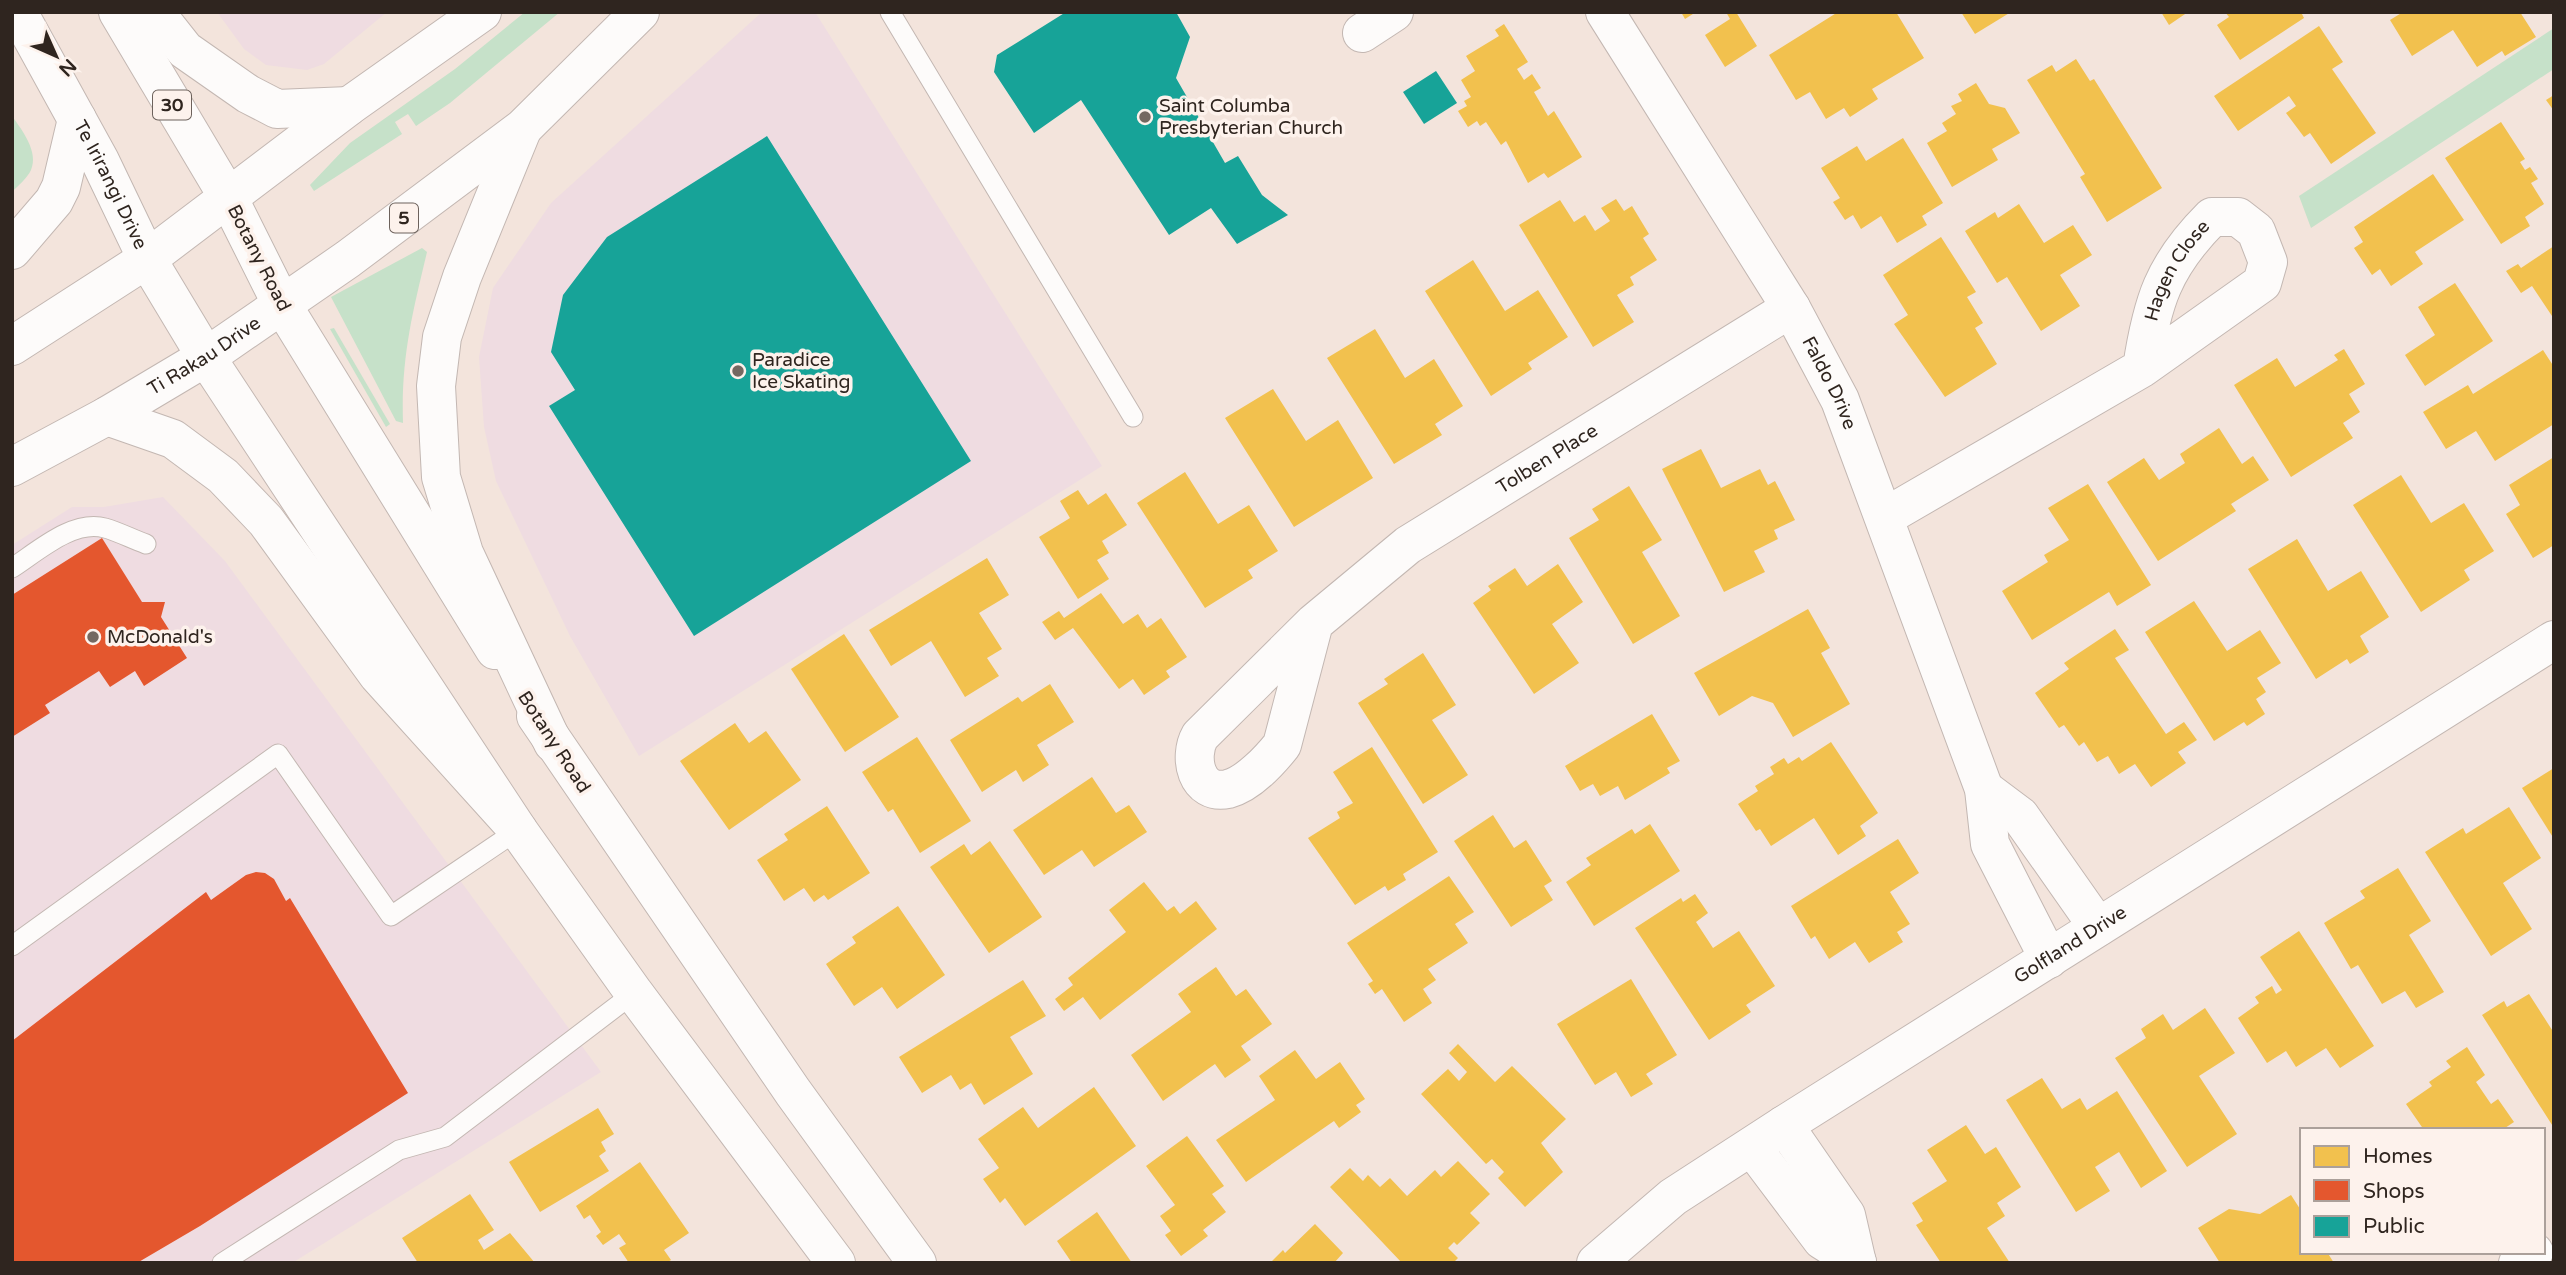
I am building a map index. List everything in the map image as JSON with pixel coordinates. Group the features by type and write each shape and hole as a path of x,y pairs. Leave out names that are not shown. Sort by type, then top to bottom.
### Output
{"main road":[{"name":"Te Irirangi Drive","path":"18,12 78,119 147,259 206,357"},
{"name":"30","path":"118,12 228,197"},
{"path":"155,12 185,50 248,94 277,109 349,107"},
{"path":"12,346 147,259 349,107 482,12"},
{"name":"Ti Rakau Drive","path":"12,467 107,416 206,357 281,303 348,260 523,128 640,12"},
{"path":"1362,33 1394,12"},
{"name":"Faldo Drive","path":"1605,12 1791,308 1840,400 1984,789 1990,844 2049,959"},
{"path":"12,250 58,194 78,119"},
{"path":"523,128 462,277 442,337 436,386 441,477 464,553 553,743"},
{"name":"Botany Road","path":"228,197 281,303 553,743 793,1092 917,1263"},
{"name":"Tolben Place","path":"1314,623 1408,545 1791,308"},
{"path":"206,357 518,830 634,993 836,1263"},
{"path":"1885,517 2142,368"},
{"path":"107,416 173,439 223,476 266,521 378,675 518,830"},
{"name":"Golfland Drive","path":"1596,1263 1673,1197 2554,640"},
{"path":"1984,789 2020,816 2098,927"},
{"path":"1784,1125 1846,1215 1857,1262"},
{"path":"1752,1147 1822,1240 1857,1262"}],"lane":[{"path":"890,12 1133,417"},
{"path":"12,568 69,532 82,528 103,527 146,544"},
{"path":"12,946 278,754 391,916 518,830"},
{"path":"222,1263 399,1150 445,1137 634,993"}],"shaded area":[{"path":"217,12 387,12 324,64 307,70 266,65 244,49"},
{"path":"762,12 815,12 1102,466 639,756 570,636 496,481 484,427 479,357 493,288 551,203"},
{"path":"163,497 225,561 601,1072 292,1263 12,1263 12,545 72,507 104,507"}],"green space":[{"path":"525,12 560,12 450,103 416,126 408,114 395,122 402,134 314,191 310,185 350,143 455,69"},
{"path":"2554,28 2554,69 2311,228 2299,196"},
{"path":"12,116 28,142 33,163 28,176 12,192"},
{"path":"422,248 427,252 406,357 403,423 396,421 331,297"},
{"path":"334,328 390,424 386,427 330,329"}],"building: Homes":[{"path":"1681,12 1696,12 1685,19"},
{"path":"1726,12 1736,12 1757,46 1725,67 1705,35 1730,19"},
{"path":"1838,12 1896,12 1924,58 1872,89 1878,99 1850,117 1844,108 1826,119 1810,92 1796,100 1769,55"},
{"path":"1961,12 2011,12 1975,34"},
{"path":"2161,12 2188,12 2169,25"},
{"path":"2225,12 2301,12 2304,18 2240,60 2217,25 2229,17"},
{"path":"2403,12 2520,12 2536,37 2505,56 2502,51 2477,67 2453,30 2412,56 2390,20"},
{"path":"1504,24 1528,62 1517,69 1524,80 1532,74 1541,88 1534,92 1548,116 1554,111 1582,157 1548,178 1544,173 1528,183 1506,141 1501,145 1486,122 1480,126 1477,121 1468,127 1458,111 1467,106 1464,101 1471,97 1461,80 1475,71 1466,56 1499,36 1495,30"},
{"path":"2319,26 2343,62 2332,69 2376,133 2331,164 2310,133 2304,137 2286,113 2296,106 2289,96 2238,131 2214,96"},
{"path":"2076,59 2090,81 2094,79 2162,188 2107,222 2080,177 2085,174 2027,80 2052,65 2056,72"},
{"path":"1976,83 1989,104 2005,108 2020,133 1992,149 1998,160 1952,187 1927,143 1947,131 1942,123 1956,114 1951,106 1962,101 1958,94"},
{"path":"2554,95 2554,111 2546,100"},
{"path":"2501,122 2525,159 2520,162 2525,170 2530,167 2538,179 2531,183 2544,204 2525,217 2530,226 2501,244 2445,158"},
{"path":"1903,138 1943,203 1922,216 1927,225 1897,243 1881,216 1861,229 1853,215 1845,220 1833,202 1840,198 1821,168 1857,146 1866,161"},
{"path":"2433,174 2464,220 2415,252 2423,264 2391,286 2380,269 2372,275 2354,248 2363,242 2354,227"},
{"path":"1616,199 1624,211 1632,206 1649,234 1643,238 1657,260 1630,277 1634,285 1617,295 1634,322 1593,347 1519,225 1560,200 1574,222 1585,215 1595,231 1610,221 1601,208"},
{"path":"2019,204 2044,243 2073,225 2092,255 2060,275 2080,306 2041,331 2007,277 1997,283 1965,231 1995,212 1998,218"},
{"path":"1941,237 1976,292 1967,297 1983,323 1975,328 1997,364 1945,397 1894,324 1908,315 1883,275"},
{"path":"2554,246 2554,319 2532,286 2521,293 2506,271 2518,264 2521,268"},
{"path":"1473,260 1505,311 1538,290 1568,337 1528,363 1532,369 1491,396 1425,291"},
{"path":"2455,283 2493,341 2425,386 2405,355 2435,335 2418,307"},
{"path":"1375,329 1405,378 1434,359 1463,406 1435,424 1442,435 1394,464 1327,358"},
{"path":"2344,349 2365,384 2349,394 2360,412 2343,423 2353,438 2291,477 2234,385 2277,358 2295,387 2338,360 2334,355"},
{"path":"2543,350 2554,367 2554,424 2495,461 2476,431 2446,449 2423,412 2468,385 2473,394"},
{"path":"1273,389 1306,441 1338,420 1373,478 1294,527 1225,418"},
{"path":"2219,428 2242,464 2253,456 2269,480 2231,504 2236,511 2158,561 2107,482 2144,458 2159,480 2185,463 2180,454"},
{"path":"1701,449 1721,488 1760,469 1768,485 1775,481 1795,520 1774,530 1778,539 1754,551 1765,572 1724,592 1662,469"},
{"path":"2554,457 2554,545 2533,558 2506,514 2520,505 2509,485"},
{"path":"1185,472 1218,524 1249,505 1278,551 1248,570 1253,578 1205,608 1137,503"},
{"path":"2401,475 2431,523 2464,503 2494,551 2464,570 2470,580 2421,612 2353,505"},
{"path":"2088,484 2151,585 2117,606 2109,592 2032,640 2002,591 2048,562 2044,555 2069,540 2048,508"},
{"path":"1629,486 1662,540 1642,552 1680,616 1633,644 1569,538 1599,520 1592,509"},
{"path":"1078,490 1088,505 1106,493 1127,525 1102,541 1109,553 1097,560 1109,579 1078,599 1039,537 1070,518 1060,501"},
{"path":"2297,539 2328,591 2361,571 2389,617 2360,636 2369,652 2350,664 2347,659 2316,679 2248,569"},
{"path":"987,558 1009,595 979,613 1002,649 987,658 999,676 965,697 931,641 891,666 869,630"},
{"path":"1558,564 1583,602 1552,624 1579,663 1534,694 1473,603 1491,590 1488,586 1515,568 1527,586"},
{"path":"1101,593 1123,624 1138,614 1147,628 1161,618 1187,657 1166,671 1170,677 1144,695 1133,679 1119,689 1073,628 1055,640 1042,622 1059,611 1064,618"},
{"path":"2194,601 2227,651 2260,630 2281,663 2257,678 2266,692 2256,699 2265,714 2247,726 2244,722 2214,741 2145,632"},
{"path":"1808,609 1830,648 1821,653 1850,704 1793,737 1773,703 1752,696 1719,716 1694,673"},
{"path":"2115,629 2129,650 2115,658 2166,734 2184,722 2197,740 2178,752 2186,763 2151,787 2135,764 2119,774 2108,756 2097,762 2084,742 2079,746 2064,725 2059,728 2035,693 2069,669 2064,663"},
{"path":"844,634 899,717 845,752 791,669"},
{"path":"1423,653 1456,705 1432,720 1468,775 1423,804 1358,703 1388,684 1384,679"},
{"path":"1050,684 1074,722 1037,745 1049,765 1023,782 1016,770 982,792 950,740 1018,697 1022,702"},
{"path":"1652,714 1680,761 1667,768 1670,773 1625,800 1618,786 1600,796 1593,784 1580,791 1565,766"},
{"path":"735,723 749,743 766,731 801,780 729,830 680,761"},
{"path":"917,737 971,821 920,853 893,809 888,812 862,772"},
{"path":"1831,742 1878,813 1860,826 1866,836 1838,855 1814,818 1771,846 1760,829 1756,831 1738,804 1758,791 1755,786 1774,774 1770,767 1784,758 1788,764 1799,757 1802,761"},
{"path":"1372,747 1438,852 1403,874 1406,880 1388,891 1385,886 1355,905 1308,838 1340,818 1337,812 1353,803 1333,772"},
{"path":"2554,768 2554,839 2522,788"},
{"path":"1092,777 1116,813 1129,805 1147,832 1094,867 1082,850 1044,875 1013,830"},
{"path":"827,806 870,873 828,900 824,895 814,902 804,888 784,901 757,860 788,840 784,834"},
{"path":"2509,807 2541,858 2503,883 2532,929 2491,956 2425,852 2463,828 2466,834"},
{"path":"1493,815 1514,848 1526,840 1552,881 1544,886 1553,900 1511,927 1454,841"},
{"path":"1650,824 1680,871 1594,926 1566,882 1591,865 1586,858 1632,829 1635,834"},
{"path":"1898,839 1919,873 1890,892 1910,924 1897,932 1903,942 1869,963 1855,942 1829,959 1815,936 1811,939 1791,906"},
{"path":"990,841 1042,917 989,953 930,867 964,844 971,855"},
{"path":"2398,868 2431,921 2409,935 2444,992 2416,1008 2405,991 2382,1004 2358,965 2351,969 2324,923 2365,898 2360,891"},
{"path":"1449,876 1474,912 1455,924 1468,943 1428,969 1436,980 1423,989 1432,1003 1404,1022 1382,989 1375,994 1368,984 1373,981 1347,943"},
{"path":"1144,882 1167,911 1174,906 1180,914 1196,901 1217,929 1100,1020 1083,997 1064,1011 1055,999 1073,985 1068,978 1126,932 1109,910"},
{"path":"1695,894 1708,913 1696,922 1713,948 1739,931 1775,986 1746,1005 1751,1012 1709,1040 1635,928 1681,898 1683,902"},
{"path":"898,906 945,975 897,1009 882,987 854,1006 826,964 856,943 852,937"},
{"path":"2299,931 2374,1046 2340,1068 2326,1048 2296,1067 2286,1051 2267,1063 2238,1018 2259,1003 2255,997 2272,986 2276,994 2282,990 2260,957"},
{"path":"1216,967 1236,996 1246,989 1272,1024 1241,1046 1251,1060 1225,1078 1215,1064 1163,1101 1131,1055 1191,1012 1178,994"},
{"path":"1631,979 1677,1055 1646,1074 1653,1084 1631,1097 1616,1072 1595,1085 1557,1024"},
{"path":"1023,980 1046,1016 1010,1037 1033,1074 984,1105 971,1083 960,1090 951,1075 922,1093 899,1057"},
{"path":"2529,994 2554,1033 2554,1128 2482,1015 2504,1001 2507,1007"},
{"path":"2205,1008 2235,1053 2199,1076 2237,1134 2187,1167 2115,1058 2146,1038 2141,1029 2163,1014 2173,1030"},
{"path":"1458,1044 1495,1082 1512,1066 1566,1119 1541,1143 1563,1172 1525,1207 1498,1178 1504,1172 1492,1159 1486,1164 1421,1094 1448,1069 1459,1081 1467,1072 1449,1053"},
{"path":"2467,1047 2485,1075 2476,1082 2491,1104 2498,1099 2514,1122 2505,1128 2423,1128 2406,1104 2432,1086 2429,1082 2451,1067 2446,1061"},
{"path":"1295,1050 1316,1079 1340,1062 1365,1099 1356,1105 1361,1112 1339,1128 1334,1121 1246,1182 1216,1140 1275,1100 1259,1076"},
{"path":"2042,1078 2062,1109 2080,1098 2087,1110 2117,1091 2167,1171 2141,1188 2119,1152 2095,1167 2110,1191 2076,1212 2006,1100"},
{"path":"1094,1087 1136,1146 1025,1226 1005,1198 1000,1203 983,1179 999,1168 978,1139 1023,1107 1038,1128"},
{"path":"598,1108 614,1134 601,1142 606,1151 599,1156 609,1171 540,1212 509,1162"},
{"path":"1966,1125 1985,1154 1996,1147 2021,1187 1997,1203 2005,1216 1987,1228 2010,1263 1941,1263 1916,1225 1923,1221 1912,1203 1947,1181 1927,1150"},
{"path":"1187,1136 1224,1186 1212,1194 1226,1212 1203,1230 1208,1236 1181,1256 1165,1235 1171,1231 1160,1216 1175,1205 1146,1166"},
{"path":"1458,1161 1490,1194 1470,1213 1480,1223 1457,1245 1454,1242 1448,1248 1458,1258 1453,1263 1402,1263 1330,1187 1350,1168 1363,1181 1368,1175 1380,1187 1390,1178 1407,1196 1435,1170 1441,1177"},
{"path":"640,1162 689,1233 664,1250 671,1260 666,1263 629,1263 619,1248 626,1244 619,1234 603,1245 596,1236 601,1232 590,1215 584,1219 576,1206"},
{"path":"470,1194 494,1230 478,1240 484,1250 510,1233 535,1263 418,1263 402,1238"},
{"path":"2291,1195 2300,1209 2300,1254 2328,1254 2334,1263 2220,1263 2198,1228 2229,1209 2260,1214"},
{"path":"1097,1212 1132,1263 1072,1263 1057,1241"},
{"path":"1315,1224 1343,1253 1334,1263 1270,1263 1283,1250 1285,1253"}],"building: Shops":[{"name":"McDonald's","path":"102,538 142,602 165,602 161,617 187,658 144,686 135,671 110,687 99,671 45,705 50,713 12,737 12,595"},
{"path":"265,873 274,879 286,901 290,898 408,1093 200,1226 137,1263 12,1263 12,1041 206,892 211,900 246,875"}],"building: Public":[{"name":"Saint Columba Presbyterian Church","path":"1066,12 1176,12 1190,37 1176,78 1225,163 1238,156 1262,195 1288,215 1237,244 1211,208 1169,235 1081,100 1034,133 994,72 997,55"},
{"path":"1436,71 1457,103 1424,124 1403,92"},
{"name":"Paradice Ice Skating","path":"767,136 971,461 694,636 549,406 575,390 551,352 563,295 607,237"}],"place":[{"name":"Saint Columba Presbyterian Church","path":"1145,117"},
{"name":"Paradice Ice Skating","path":"738,371"},
{"name":"McDonald's","path":"93,637"}]}
